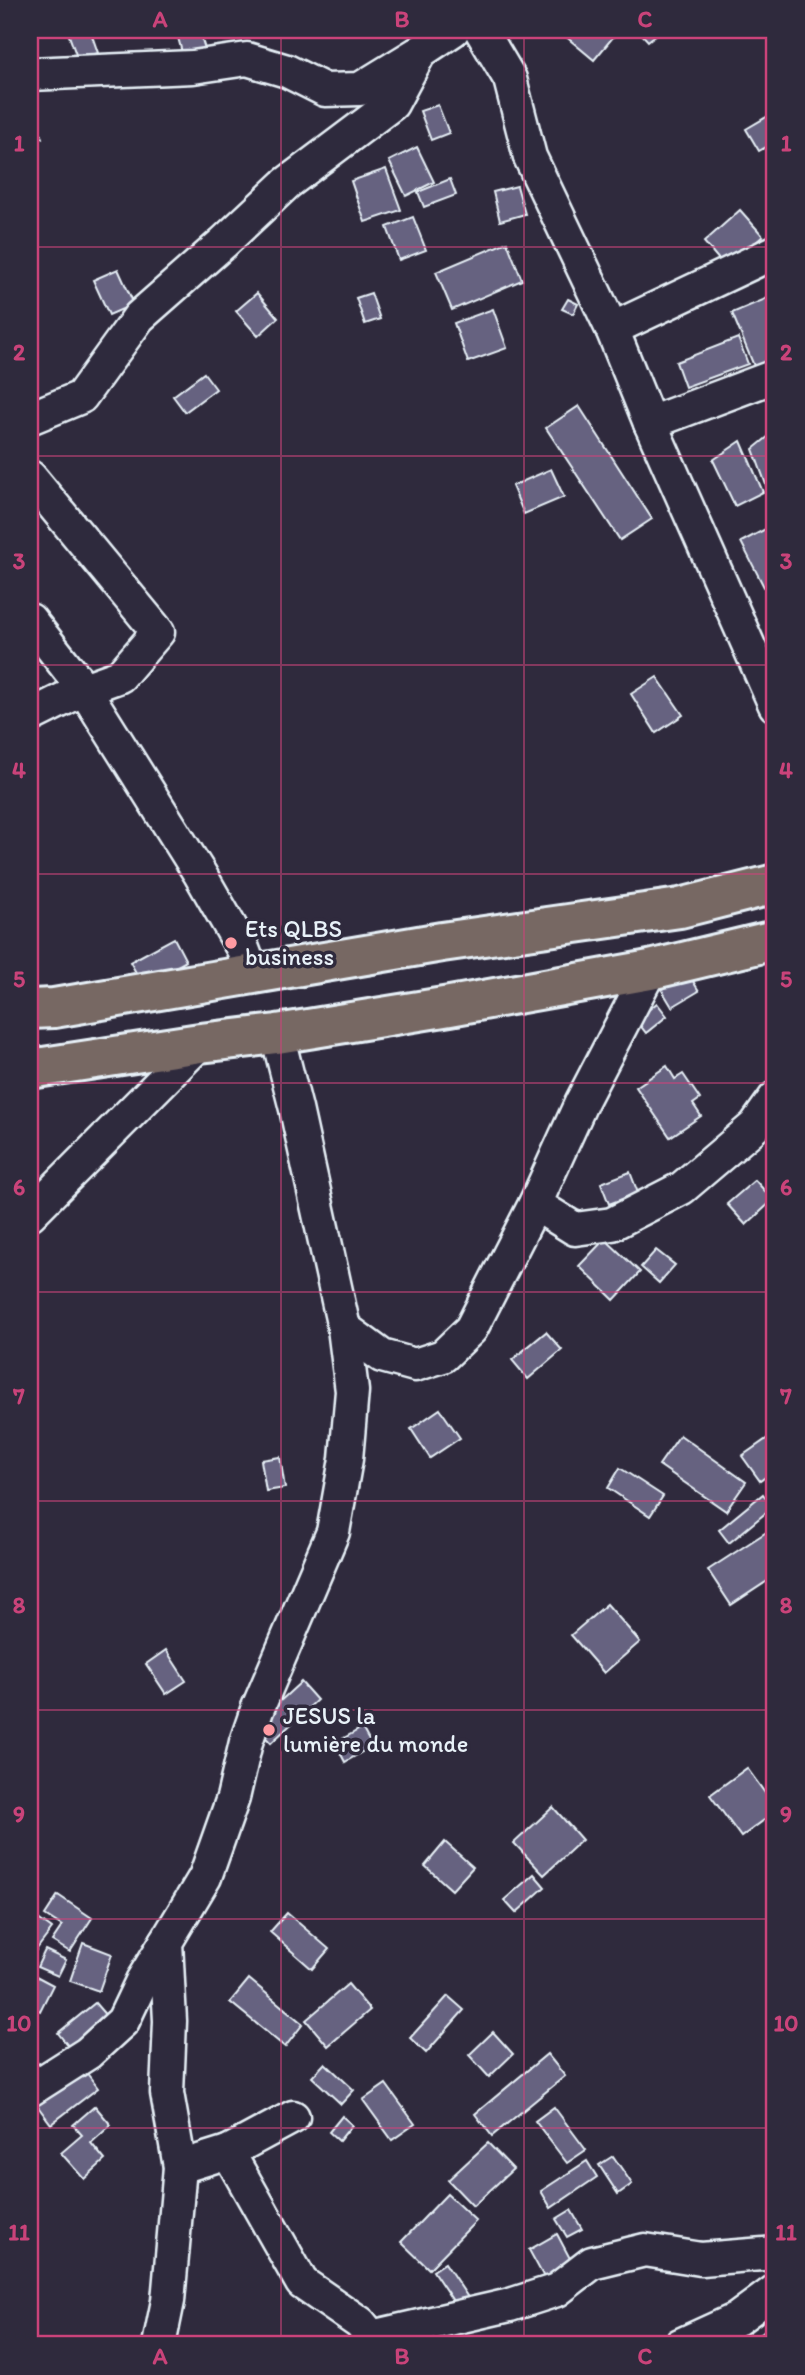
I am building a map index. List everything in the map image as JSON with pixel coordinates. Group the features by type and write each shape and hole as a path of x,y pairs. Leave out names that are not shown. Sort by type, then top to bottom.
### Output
{"main road":[{"path":"30,1009 54,1008 442,942 680,908 775,884"},
{"path":"30,1069 276,1034 650,970 775,940"}],"street":[{"path":"30,74 193,67 247,59 287,71 325,90 360,89 453,30"},
{"path":"481,30 510,79 530,157 612,329 650,423 765,650 775,705"},
{"path":"30,418 81,397 139,317 287,183 391,104 420,52"},
{"path":"30,80 97,70"},
{"path":"612,329 775,252"},
{"path":"650,423 775,376"},
{"path":"30,477 158,632 120,676 85,689 30,716"},
{"path":"30,620 85,689 200,874 243,949 252,973"},
{"path":"344,1328 382,1356 415,1365 443,1356 471,1329 535,1204 582,1101 650,970"},
{"path":"30,2090 88,2053 122,2021 142,1981 205,1877 233,1798 246,1742 257,1710 333,1532 345,1459 352,1391 344,1328 296,1109 276,1034"},
{"path":"30,1214 200,1043"},
{"path":"535,1204 575,1229 612,1224 682,1188 755,1126 775,1098"},
{"path":"159,2345 168,2301 180,2167 167,2092 170,2021 166,1942"},
{"path":"180,2167 228,2152 293,2117"},
{"path":"228,2152 302,2283 360,2323 374,2341 557,2290 592,2263 645,2250 701,2259 775,2253"},
{"path":"680,2345 737,2319 775,2291"}],"building":[{"path":"67,30 90,30 98,53 78,60"},
{"path":"176,30 199,30 205,49 183,56"},
{"path":"558,30 619,30 594,60"},
{"path":"638,30 662,30 648,41"},
{"path":"30,105 42,138 30,142"},
{"path":"438,105 449,133 431,140 420,111"},
{"path":"775,112 775,142 759,151 746,129"},
{"path":"417,147 434,182 406,196 389,161"},
{"path":"386,169 401,210 365,222 351,181"},
{"path":"450,179 456,195 424,207 418,192"},
{"path":"517,186 525,214 500,221 493,192"},
{"path":"740,210 763,236 726,268 704,242"},
{"path":"413,217 426,250 399,260 387,227"},
{"path":"507,242 522,280 452,310 436,272"},
{"path":"118,269 134,304 109,315 93,280"},
{"path":"257,293 278,318 258,336 236,311"},
{"path":"371,293 380,319 365,324 356,298"},
{"path":"775,295 775,371 759,378 732,313"},
{"path":"568,299 578,304 573,314 562,309"},
{"path":"493,309 507,348 468,362 454,323"},
{"path":"738,338 748,364 685,387 676,362"},
{"path":"204,373 216,389 185,412 173,396"},
{"path":"579,406 652,519 620,540 546,428"},
{"path":"775,431 775,488 768,490 753,449"},
{"path":"741,441 763,492 735,506 713,460"},
{"path":"551,469 564,497 524,514 512,486"},
{"path":"773,525 775,581 764,587 741,542"},
{"path":"657,677 683,715 656,733 631,694"},
{"path":"174,938 186,961 143,985 130,962"},
{"path":"686,970 699,991 672,1007 660,987"},
{"path":"657,1003 667,1016 646,1033 636,1020"},
{"path":"667,1066 675,1079 683,1074 700,1099 693,1104 701,1116 670,1137 636,1087"},
{"path":"630,1172 638,1193 609,1204 601,1183"},
{"path":"755,1180 773,1200 746,1225 727,1204"},
{"path":"605,1239 640,1272 614,1300 579,1266"},
{"path":"656,1250 675,1265 659,1283 641,1267"},
{"path":"546,1332 562,1350 528,1379 512,1360"},
{"path":"440,1409 460,1438 430,1458 411,1429"},
{"path":"775,1433 775,1470 760,1481 742,1456"},
{"path":"680,1435 746,1482 726,1511 659,1465"},
{"path":"280,1457 285,1488 266,1491 261,1460"},
{"path":"620,1468 663,1496 650,1516 608,1488"},
{"path":"763,1494 773,1507 729,1543 719,1530"},
{"path":"768,1531 775,1541 775,1576 731,1605 708,1570"},
{"path":"607,1604 640,1642 604,1673 571,1635"},
{"path":"166,1650 186,1681 166,1694 146,1664"},
{"path":"301,1682 317,1700 271,1743 254,1725"},
{"path":"362,1728 372,1746 345,1762 335,1743"},
{"path":"747,1768 775,1807 775,1812 741,1837 710,1795"},
{"path":"553,1807 582,1840 544,1875 514,1843"},
{"path":"445,1842 473,1867 452,1890 425,1866"},
{"path":"534,1874 545,1887 516,1913 504,1900"},
{"path":"58,1895 92,1918 70,1952 52,1941 62,1926 45,1915"},
{"path":"30,1913 52,1929 30,1958"},
{"path":"287,1913 329,1949 312,1969 270,1932"},
{"path":"83,1943 112,1954 99,1991 70,1981"},
{"path":"45,1950 66,1960 58,1976 37,1967"},
{"path":"36,1976 53,1985 40,2011 30,2006 30,1988"},
{"path":"249,1979 303,2024 285,2047 230,2002"},
{"path":"348,1984 370,2010 328,2046 306,2020"},
{"path":"448,1996 464,2010 426,2053 410,2038"},
{"path":"95,2003 114,2025 76,2056 58,2033"},
{"path":"493,2032 513,2054 489,2077 469,2055"},
{"path":"547,2054 565,2076 492,2136 475,2114"},
{"path":"30,2055 41,2067 30,2077"},
{"path":"325,2063 354,2090 341,2104 312,2077"},
{"path":"83,2068 98,2088 51,2124 36,2104"},
{"path":"386,2084 415,2124 392,2140 363,2100"},
{"path":"95,2106 111,2125 91,2143 105,2160 84,2179 61,2153 82,2135 73,2125"},
{"path":"554,2107 586,2150 567,2163 535,2121"},
{"path":"342,2116 352,2125 339,2141 329,2132"},
{"path":"488,2143 513,2169 473,2206 448,2180"},
{"path":"613,2156 632,2184 618,2194 599,2165"},
{"path":"587,2161 597,2177 551,2208 541,2191"},
{"path":"447,2194 476,2221 429,2269 401,2242"},
{"path":"571,2210 582,2229 567,2237 556,2219"},
{"path":"557,2234 574,2266 546,2281 529,2250"},
{"path":"445,2263 471,2302 459,2310 433,2271"}],"place":[{"name":"Ets QLBS business","path":"231,943"},
{"name":"JESUS la lumière du monde","path":"269,1730"}]}
